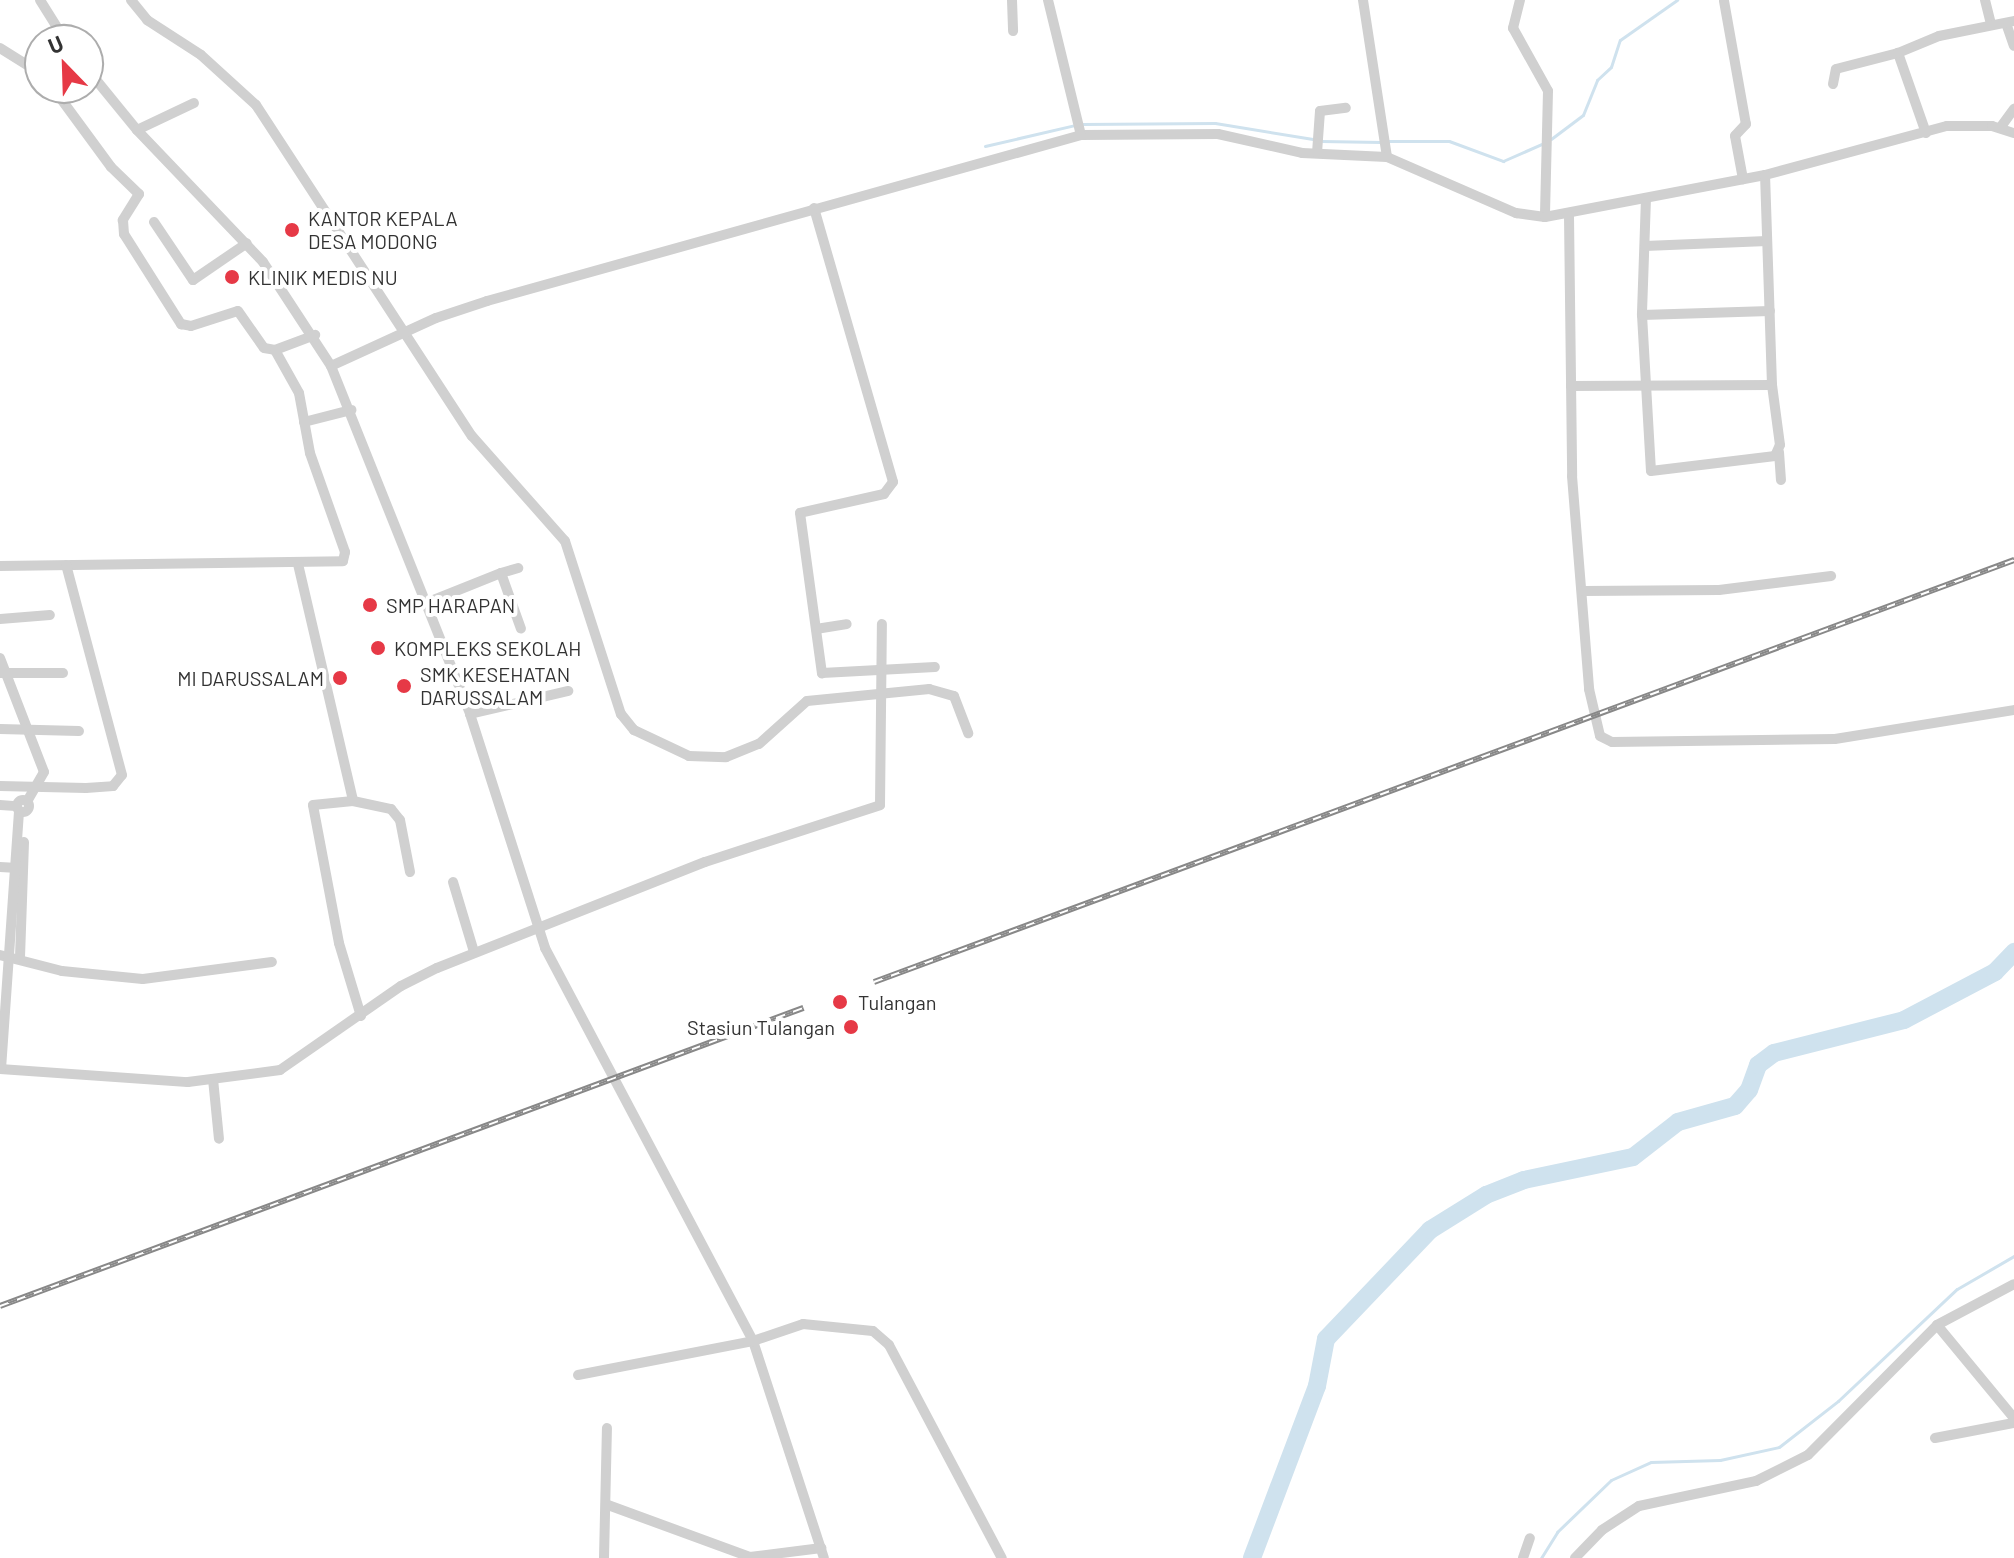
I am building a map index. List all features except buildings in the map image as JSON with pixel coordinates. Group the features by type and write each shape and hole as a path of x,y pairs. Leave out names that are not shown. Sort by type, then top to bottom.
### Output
{"street":[{"path":"40,0 55,24"},
{"path":"131,0 147,20 201,55 256,105 409,332 472,436 565,541 621,714 640,735 689,756 726,757 759,744 807,701 935,667"},
{"path":"1012,0 1013,31"},
{"path":"1048,0 1078,128"},
{"path":"1363,0 1387,157"},
{"path":"1520,0 1513,28 1548,91 1545,217"},
{"path":"1985,0 1991,24"},
{"path":"1724,1 1746,124 1735,136 1743,179"},
{"path":"1833,84 1836,69 1991,24 2010,22 2014,46"},
{"path":"0,48 24,63"},
{"path":"1898,53 1926,133"},
{"path":"104,90 137,130 247,243 315,335 331,366 351,410 381,501 470,714 538,925 567,997 753,1341 823,1553 750,1557 608,1505"},
{"path":"137,130 194,103"},
{"path":"65,104 111,167 139,194 123,220 124,234 181,324 191,326 238,311 264,348 275,350 315,335"},
{"path":"1317,145 1320,111 1346,108"},
{"path":"2000,128 2014,109"},
{"path":"331,366 487,301 814,208 1078,128 1218,134 1317,145 1387,157 1516,213 1545,217 1569,216 1765,175 1951,126 2000,128 2014,133"},
{"path":"1765,175 1772,385 1781,480"},
{"path":"1646,198 1642,315 1651,471 1764,458 1779,452"},
{"path":"814,208 893,482 884,494 800,513 824,675 885,680 946,692 954,696 968,733"},
{"path":"1569,216 1572,476 1584,591 1589,689 1604,740 1835,739 2014,710"},
{"path":"154,222 193,280 247,243"},
{"path":"1645,246 1767,241"},
{"path":"1642,315 1770,311"},
{"path":"0,566 340,562 345,557 291,374 275,350"},
{"path":"1571,386 1772,385"},
{"path":"304,422 351,410"},
{"path":"298,564 353,801"},
{"path":"0,786 113,786 122,775 66,565"},
{"path":"426,603 518,568"},
{"path":"501,573 521,629"},
{"path":"1584,591 1719,590 1831,576"},
{"path":"0,619 50,615"},
{"path":"816,629 847,624"},
{"path":"0,658 3,673 44,772 22,808 18,910 10,956 0,1069 213,1079 280,1070 401,986 538,925 882,804 885,680 882,624"},
{"path":"3,673 63,673"},
{"path":"470,714 568,691"},
{"path":"0,729 79,731"},
{"path":"361,1016 339,943 313,807 353,801 381,804 396,814 410,872"},
{"path":"0,805 22,808"},
{"path":"0,867 20,868"},
{"path":"453,882 474,952"},
{"path":"10,956 62,971 143,979 272,962"},
{"path":"213,1079 219,1139"},
{"path":"1575,1558 1602,1530 1639,1506 1756,1481 1808,1455 1937,1325 2014,1284"},
{"path":"578,1375 753,1341 803,1324 842,1326 883,1336 1002,1558"},
{"path":"1935,1438 2014,1420 1937,1325"},
{"path":"604,1558 608,1505 607,1428"},
{"path":"1523,1558 1530,1538"}],"waterway":[{"path":"1551,139 1583,115 1597,80 1611,67 1620,40 1677,0"},
{"path":"1082,124 1215,123 1313,139"},
{"path":"985,146 1075,125"},
{"path":"1321,141 1381,142"},
{"path":"1388,141 1449,141 1503,161 1544,143"},
{"path":"1252,1558 1317,1386 1326,1339 1430,1230 1486,1195 1524,1180 1633,1157 1678,1122 1735,1106 1749,1090 1758,1065 1774,1053 1904,1020 1995,972 2014,952"},
{"path":"1541,1558 1557,1532 1611,1480 1651,1462 1720,1460 1779,1447 1838,1401 1957,1289 2014,1256"}],"railway":[{"path":"874,982 2014,560"},
{"path":"0,1306 803,1008"}],"place":[{"name":"KANTOR KEPALA DESA MODONG","path":"292,230"},
{"name":"KLINIK MEDIS NU","path":"232,277"},
{"name":"SMP HARAPAN","path":"370,605"},
{"name":"KOMPLEKS SEKOLAH","path":"378,648"},
{"name":"MI DARUSSALAM","path":"340,678"},
{"name":"SMK KESEHATAN DARUSSALAM","path":"404,686"},
{"name":"Tulangan","path":"840,1002"},
{"name":"Stasiun Tulangan","path":"851,1027"}]}
